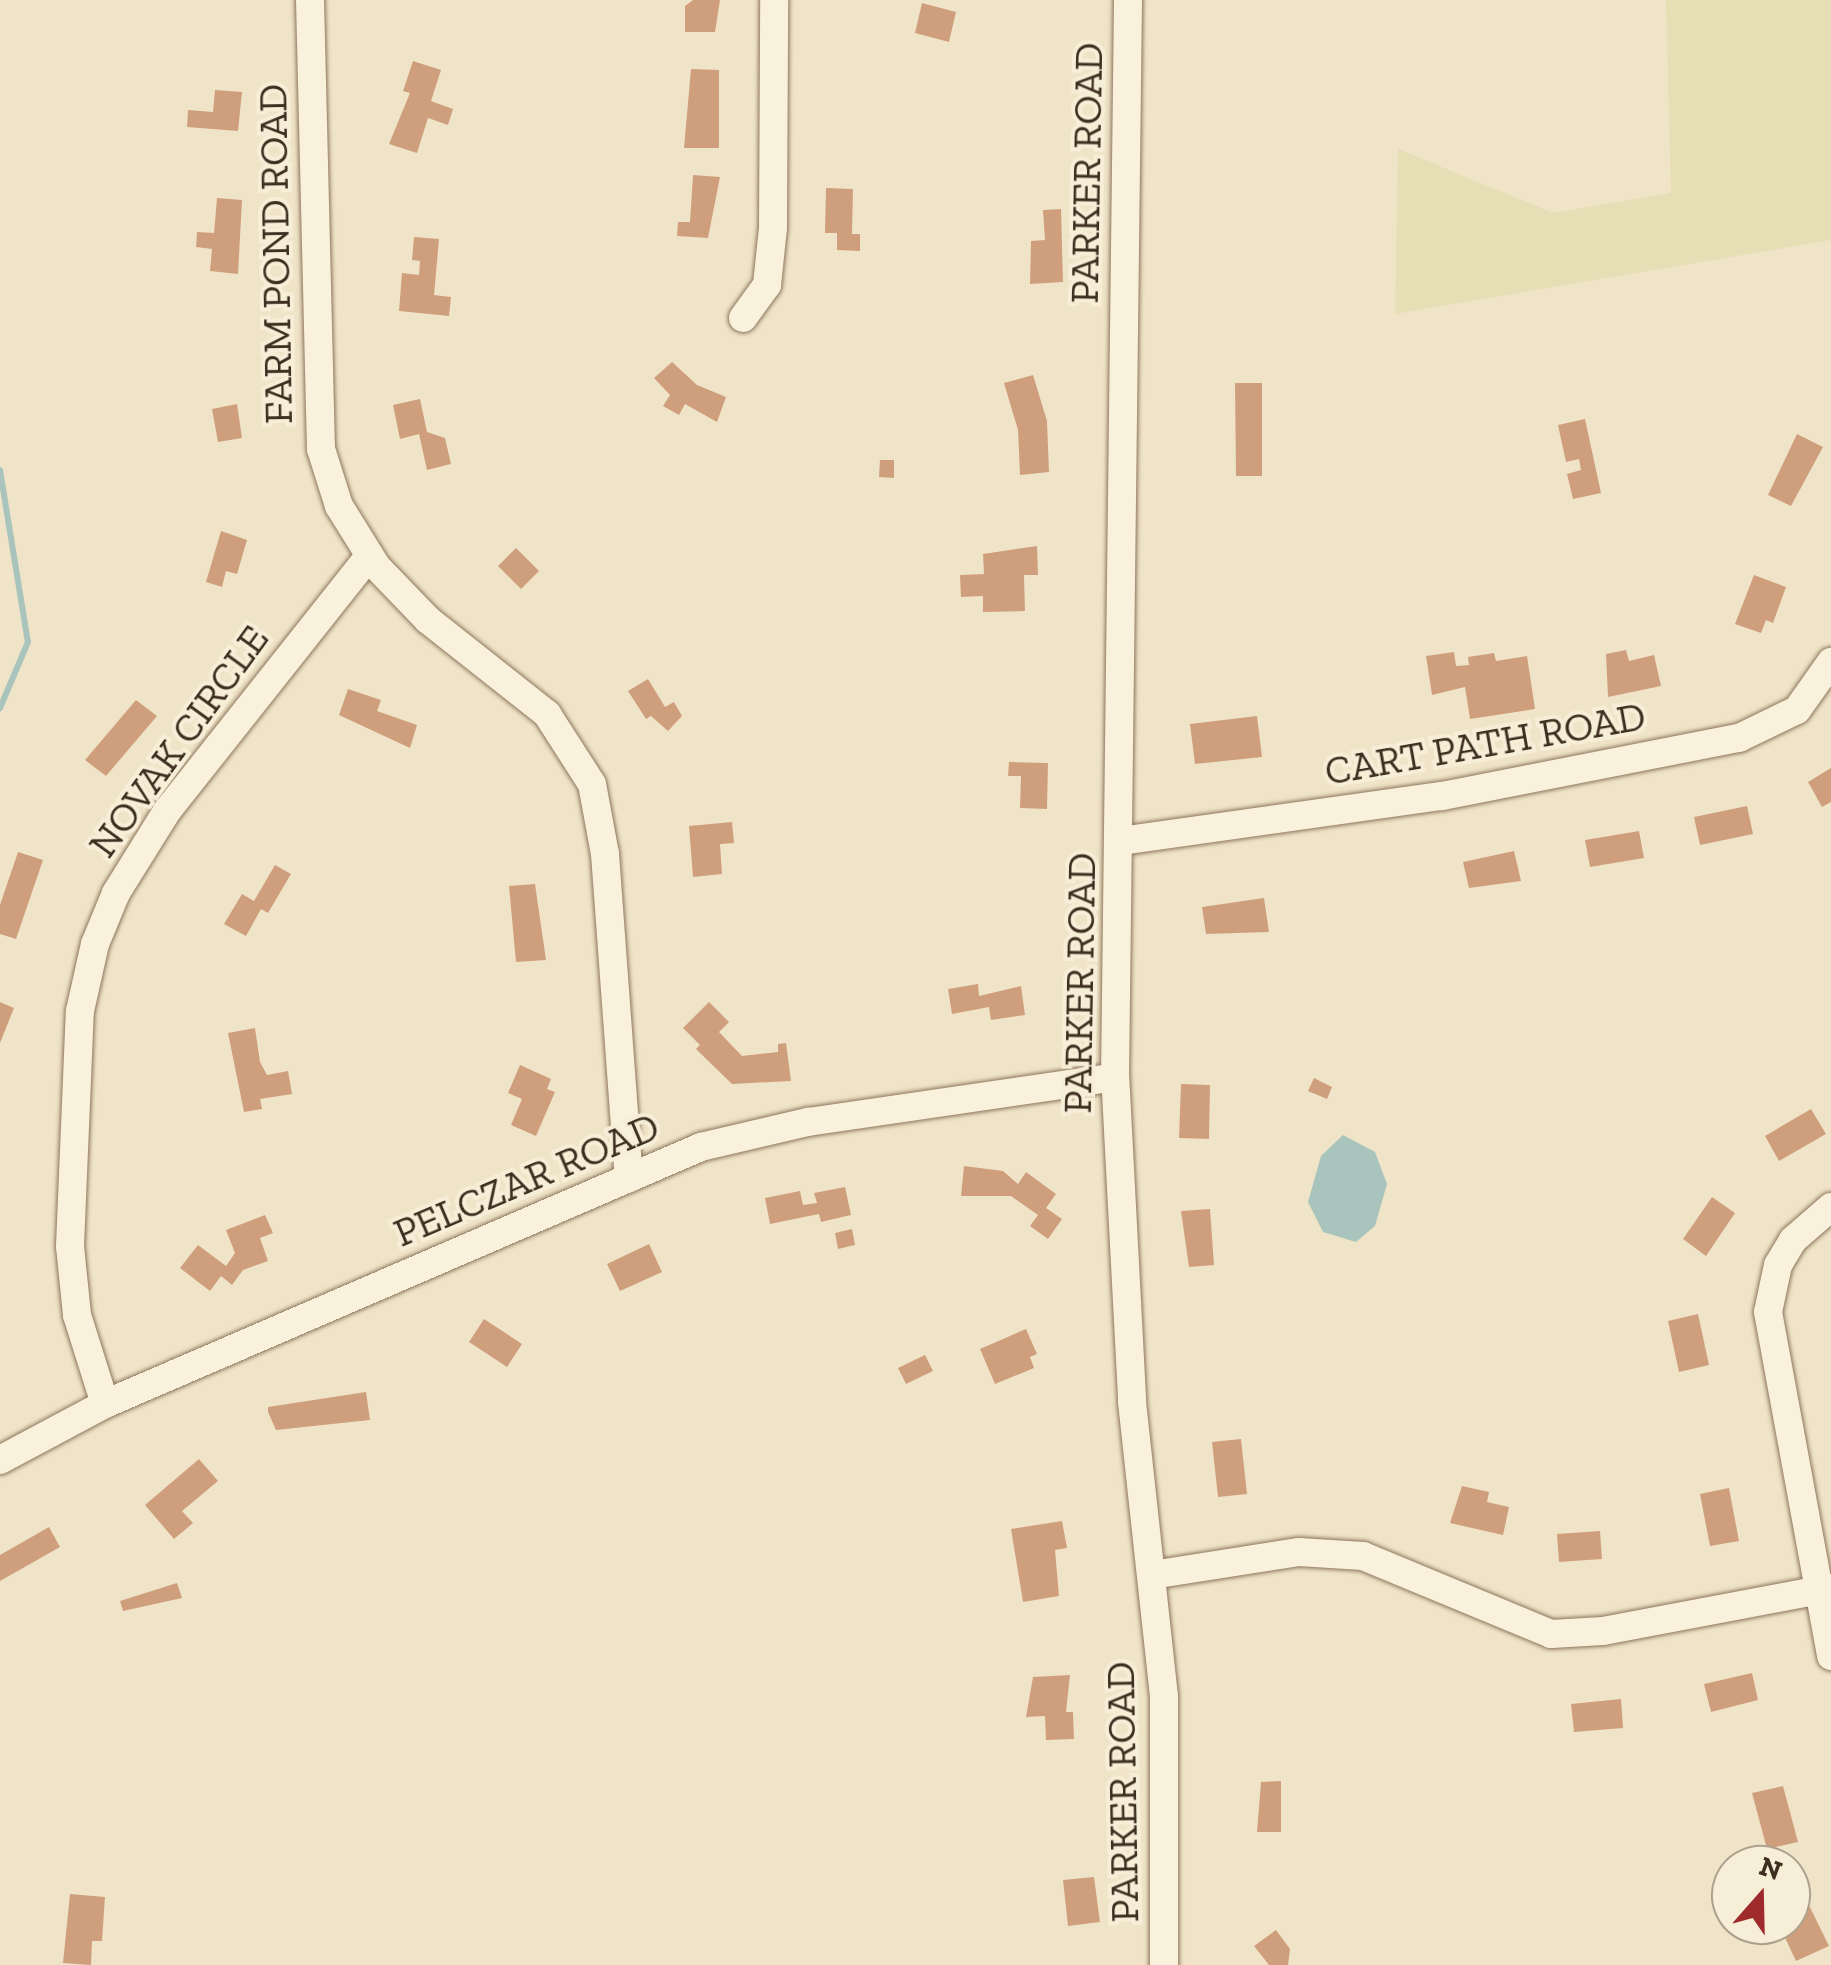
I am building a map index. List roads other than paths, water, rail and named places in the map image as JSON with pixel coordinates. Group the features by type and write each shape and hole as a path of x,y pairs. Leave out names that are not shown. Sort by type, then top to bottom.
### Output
{"street":[{"name":"FARM POND ROAD","path":"310,0 317,419 340,506 369,556 428,620 547,714 592,784 605,854 629,1178"},
{"path":"742,318 767,285 769,266 774,0"},
{"name":"PARKER ROAD","path":"1128,0 1116,1077 1122,1264 1167,1756 1164,1965"},
{"name":"NOVAK CIRCLE","path":"105,1404 77,1316 70,1246 80,1011 95,944 116,893 167,811 369,556"},
{"name":"CART PATH ROAD","path":"1121,841 1476,790 1739,738 1797,710 1831,662"},
{"name":"PELCZAR ROAD","path":"0,1460 105,1404 732,1137 1116,1077"},
{"path":"1831,1207 1813,1218 1786,1252 1768,1312 1826,1589 1831,1656"},
{"path":"1152,1575 1299,1552 1364,1556 1551,1634 1603,1631 1826,1589"}],"water":[{"path":"1343,1135 1375,1152 1387,1184 1375,1226 1356,1242 1323,1232 1308,1202 1321,1156"}],"waterway":[{"path":"0,470 28,642 0,708"}]}
